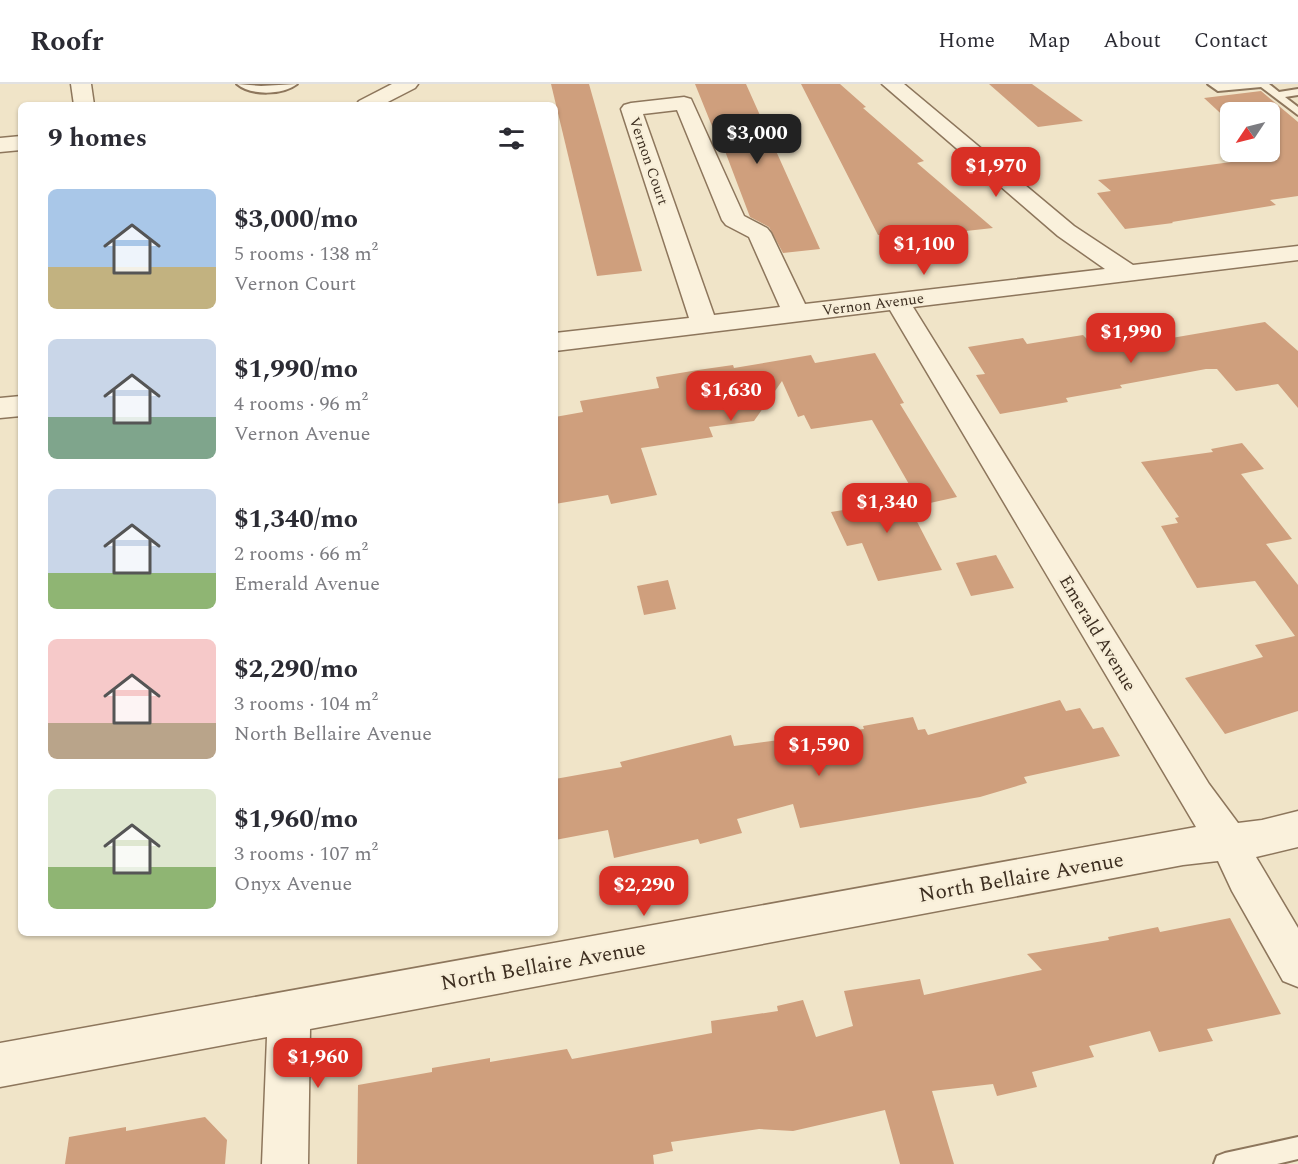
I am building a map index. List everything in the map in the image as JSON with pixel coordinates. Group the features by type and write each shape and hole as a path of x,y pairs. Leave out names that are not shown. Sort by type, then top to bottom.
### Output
{"street":[{"path":"81,84 84,102"},
{"path":"372,102 408,84"},
{"path":"892,84 1066,231 1129,274"},
{"name":"Vernon Court","path":"704,324 631,109 684,104 734,220 759,233 796,313"},
{"path":"0,145 18,143"},
{"name":"Vernon Avenue","path":"558,342 1298,253"},
{"name":"Emerald Avenue","path":"897,301 1196,796 1229,842 1298,966"},
{"path":"0,408 18,406"},
{"name":"North Bellaire Avenue","path":"0,1065 1159,852 1262,838 1298,829"},
{"path":"285,1164 289,1012"}],"lane":[{"path":"242,84 249,88 268,90 292,84"},
{"path":"1213,84 1218,88 1263,84 1298,112"},
{"path":"1276,95 1298,92"},
{"path":"1225,1164 1298,1148"}],"building":[{"path":"551,84 589,84 642,271 597,276 558,113 558,102 555,102"},
{"path":"695,84 746,84 820,249 783,253 769,227 750,217 717,130 714,131"},
{"path":"801,84 840,84 866,107 863,108 924,161 917,163 993,228 903,238 900,233 878,235"},
{"path":"989,84 1032,84 1083,121 1038,127"},
{"path":"1261,91 1274,102 1220,102 1220,113 1204,98"},
{"path":"1280,107 1298,122 1298,196 1270,200 1276,205 1125,229 1097,193 1111,191 1098,180 1231,162 1280,162"},
{"path":"1265,322 1298,351 1298,408 1278,384 1236,391 1217,369 1206,369 1066,398 1068,402 1000,414 976,375 985,374 968,347 1023,338 1027,344 1083,335 1088,340 1146,330 1154,341"},
{"path":"875,353 904,403 900,404 957,497 921,505 872,420 811,429 804,415 798,417 782,381 754,421 709,427 713,437 641,448 657,495 611,504 608,495 558,503 558,416 583,412 580,401 659,388 656,377 698,370 733,365 734,368 811,355 815,363"},
{"path":"1242,443 1264,469 1241,474 1292,539 1266,544 1298,585 1298,711 1225,734 1185,678 1263,657 1255,645 1295,636 1255,581 1197,588 1161,526 1178,523 1175,518 1179,517 1141,462 1213,452 1211,449"},
{"path":"897,483 942,570 878,581 862,543 847,546 831,512 862,507 855,492"},
{"path":"996,555 1014,588 971,596 956,563"},
{"path":"668,580 676,609 644,615 637,586"},
{"path":"1060,700 1066,711 1080,708 1093,729 1103,727 1120,756 1024,777 1027,783 980,797 800,828 793,804 737,819 742,833 700,844 698,839 614,858 608,830 558,839 558,778 622,767 620,762 731,735 734,746 864,729 863,726 913,717 918,730 925,729 928,735"},
{"path":"1230,918 1281,1014 1207,1029 1213,1041 1159,1052 1150,1031 1089,1046 1094,1057 1032,1072 1037,1087 997,1096 993,1084 932,1091 954,1164 900,1164 885,1110 793,1131 759,1129 671,1142 673,1151 653,1155 654,1164 357,1164 358,1085 432,1072 432,1068 490,1058 490,1062 567,1049 572,1059 712,1033 711,1021 778,1011 777,1006 803,1000 816,1037 853,1026 844,991 920,979 924,995 1042,970 1027,954 1109,940 1108,937 1158,927 1160,932"},
{"path":"205,1117 227,1140 225,1164 65,1164 69,1137 126,1127 126,1131"}]}
